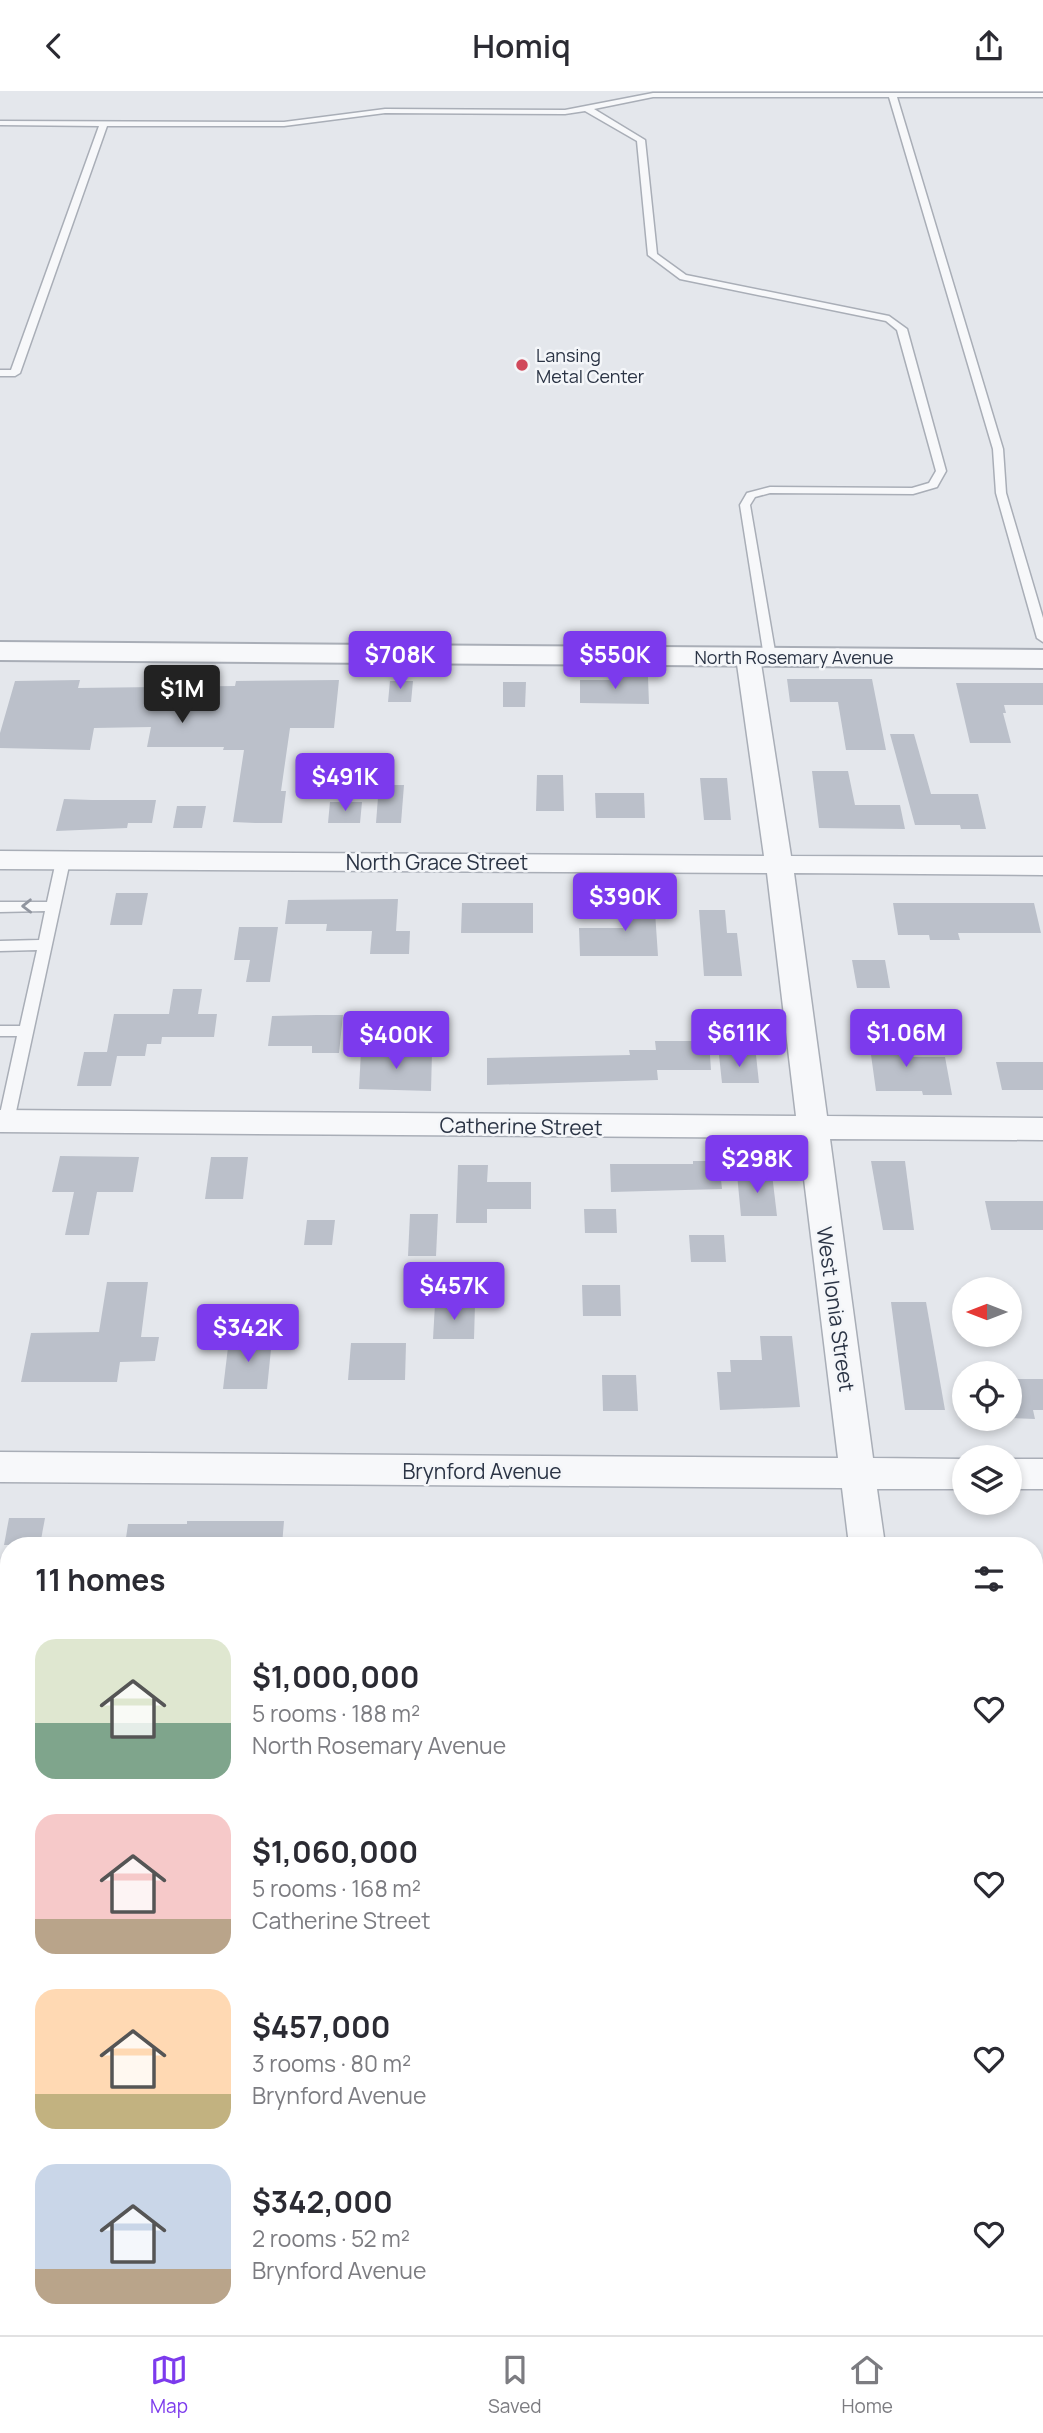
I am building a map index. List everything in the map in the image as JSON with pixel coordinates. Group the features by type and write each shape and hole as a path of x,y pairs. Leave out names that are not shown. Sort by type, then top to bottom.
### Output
{"street":[{"name":"North Rosemary Avenue","path":"0,650 1043,659"},
{"name":"West Ionia Street","path":"759,657 779,864 866,1537"},
{"name":"North Grace Street","path":"0,860 1043,866"},
{"name":"Catherine Street","path":"3,1121 1043,1129"},
{"name":"Brynford Avenue","path":"0,1467 952,1474"},
{"path":"1022,1474 1043,1474"}],"lane":[{"path":"0,123 284,124 385,111 565,112 653,95 1043,95"},
{"path":"892,95 998,449 1001,493 1043,638"},
{"path":"587,108 641,140 653,255 683,277 889,319 902,329 941,471 933,485 913,491 770,490 751,495 745,505 759,657"},
{"path":"0,373 15,373 104,123"},
{"path":"3,1121 8,1076 26,1031 64,860"},
{"path":"0,907 54,906"},
{"path":"0,946 45,946"},
{"path":"0,1031 26,1031"}],"building":[{"path":"621,677 648,677 649,704 580,703 580,680 621,680"},
{"path":"787,679 872,679 886,750 846,750 838,702 790,702"},
{"path":"80,680 78,688 235,686 236,681 339,680 334,728 290,728 281,791 286,791 282,823 255,823 233,822 244,750 223,750 224,747 147,747 151,727 94,728 90,750 0,748 0,733 15,681"},
{"path":"390,681 413,681 411,702 388,702"},
{"path":"503,682 526,682 525,707 503,707"},
{"path":"956,683 1043,683 1043,705 1004,705 1006,713 1003,713 1011,743 970,743"},
{"path":"890,734 914,734 931,794 978,794 986,829 961,829 960,825 915,825"},
{"path":"812,771 848,771 855,805 900,805 905,829 819,828"},
{"path":"537,775 563,775 564,811 536,811"},
{"path":"700,778 727,778 731,820 704,820"},
{"path":"379,785 404,785 401,823 376,823"},
{"path":"595,793 644,793 645,818 596,818"},
{"path":"64,799 156,800 152,823 128,823 127,828 56,831"},
{"path":"330,802 362,802 360,823 328,823"},
{"path":"177,806 206,806 202,828 173,828"},
{"path":"116,893 148,893 142,925 110,925"},
{"path":"622,897 654,897 658,956 580,956 579,928 623,928"},
{"path":"398,899 396,931 410,931 409,954 370,954 372,931 326,931 327,924 285,924 288,900"},
{"path":"462,903 533,903 533,933 461,933"},
{"path":"893,903 1034,903 1041,933 958,933 960,940 930,940 929,935 898,935"},
{"path":"699,910 725,910 727,933 737,933 742,976 704,976"},
{"path":"239,927 278,927 270,982 246,982 250,960 234,960"},
{"path":"852,960 885,960 890,988 857,988"},
{"path":"173,989 202,989 198,1014 217,1014 214,1037 162,1037 161,1044 147,1044 145,1056 117,1056 111,1086 77,1086 84,1052 107,1052 114,1014 169,1014"},
{"path":"343,1015 339,1053 312,1053 312,1046 268,1046 272,1016"},
{"path":"868,1033 895,1033 899,1056 902,1057 945,1057 952,1095 923,1095 922,1091 876,1091"},
{"path":"655,1041 709,1041 711,1070 657,1070 658,1080 487,1085 487,1058 630,1055 629,1050 656,1050"},
{"path":"361,1051 432,1052 431,1091 359,1089"},
{"path":"719,1055 756,1055 759,1083 722,1083"},
{"path":"996,1062 1043,1062 1043,1090 1002,1090"},
{"path":"60,1156 139,1157 133,1192 97,1192 89,1235 65,1235 74,1192 52,1192"},
{"path":"211,1157 248,1157 243,1199 205,1199"},
{"path":"693,1161 719,1161 722,1189 611,1192 610,1164 693,1164"},
{"path":"871,1161 905,1161 914,1230 883,1230"},
{"path":"458,1165 488,1165 487,1182 531,1182 531,1209 487,1209 487,1223 456,1223"},
{"path":"737,1174 772,1174 777,1216 741,1216"},
{"path":"985,1201 1043,1201 1043,1230 991,1230"},
{"path":"584,1209 616,1209 617,1233 585,1233"},
{"path":"410,1214 438,1214 436,1256 408,1256"},
{"path":"307,1220 335,1220 332,1245 304,1245"},
{"path":"689,1235 724,1235 726,1262 691,1262"},
{"path":"107,1282 148,1282 141,1337 159,1337 155,1361 120,1362 117,1382 21,1382 31,1333 99,1332"},
{"path":"582,1285 620,1285 621,1316 583,1316"},
{"path":"891,1302 926,1302 945,1410 905,1410"},
{"path":"435,1304 475,1304 474,1339 433,1339"},
{"path":"760,1336 792,1336 800,1407 720,1410 717,1372 731,1372 730,1360 762,1360"},
{"path":"229,1339 272,1339 267,1389 223,1389"},
{"path":"351,1343 406,1343 405,1380 348,1380"},
{"path":"602,1375 636,1375 638,1411 603,1411"},
{"path":"1022,1379 1043,1379 1043,1410 1033,1410 1035,1419 1022,1418"},
{"path":"9,1518 45,1518 41,1537 5,1537"},
{"path":"187,1521 284,1521 283,1537 126,1537 128,1524 187,1524"}],"place":[{"name":"Lansing Metal Center","path":"522,365"}]}
